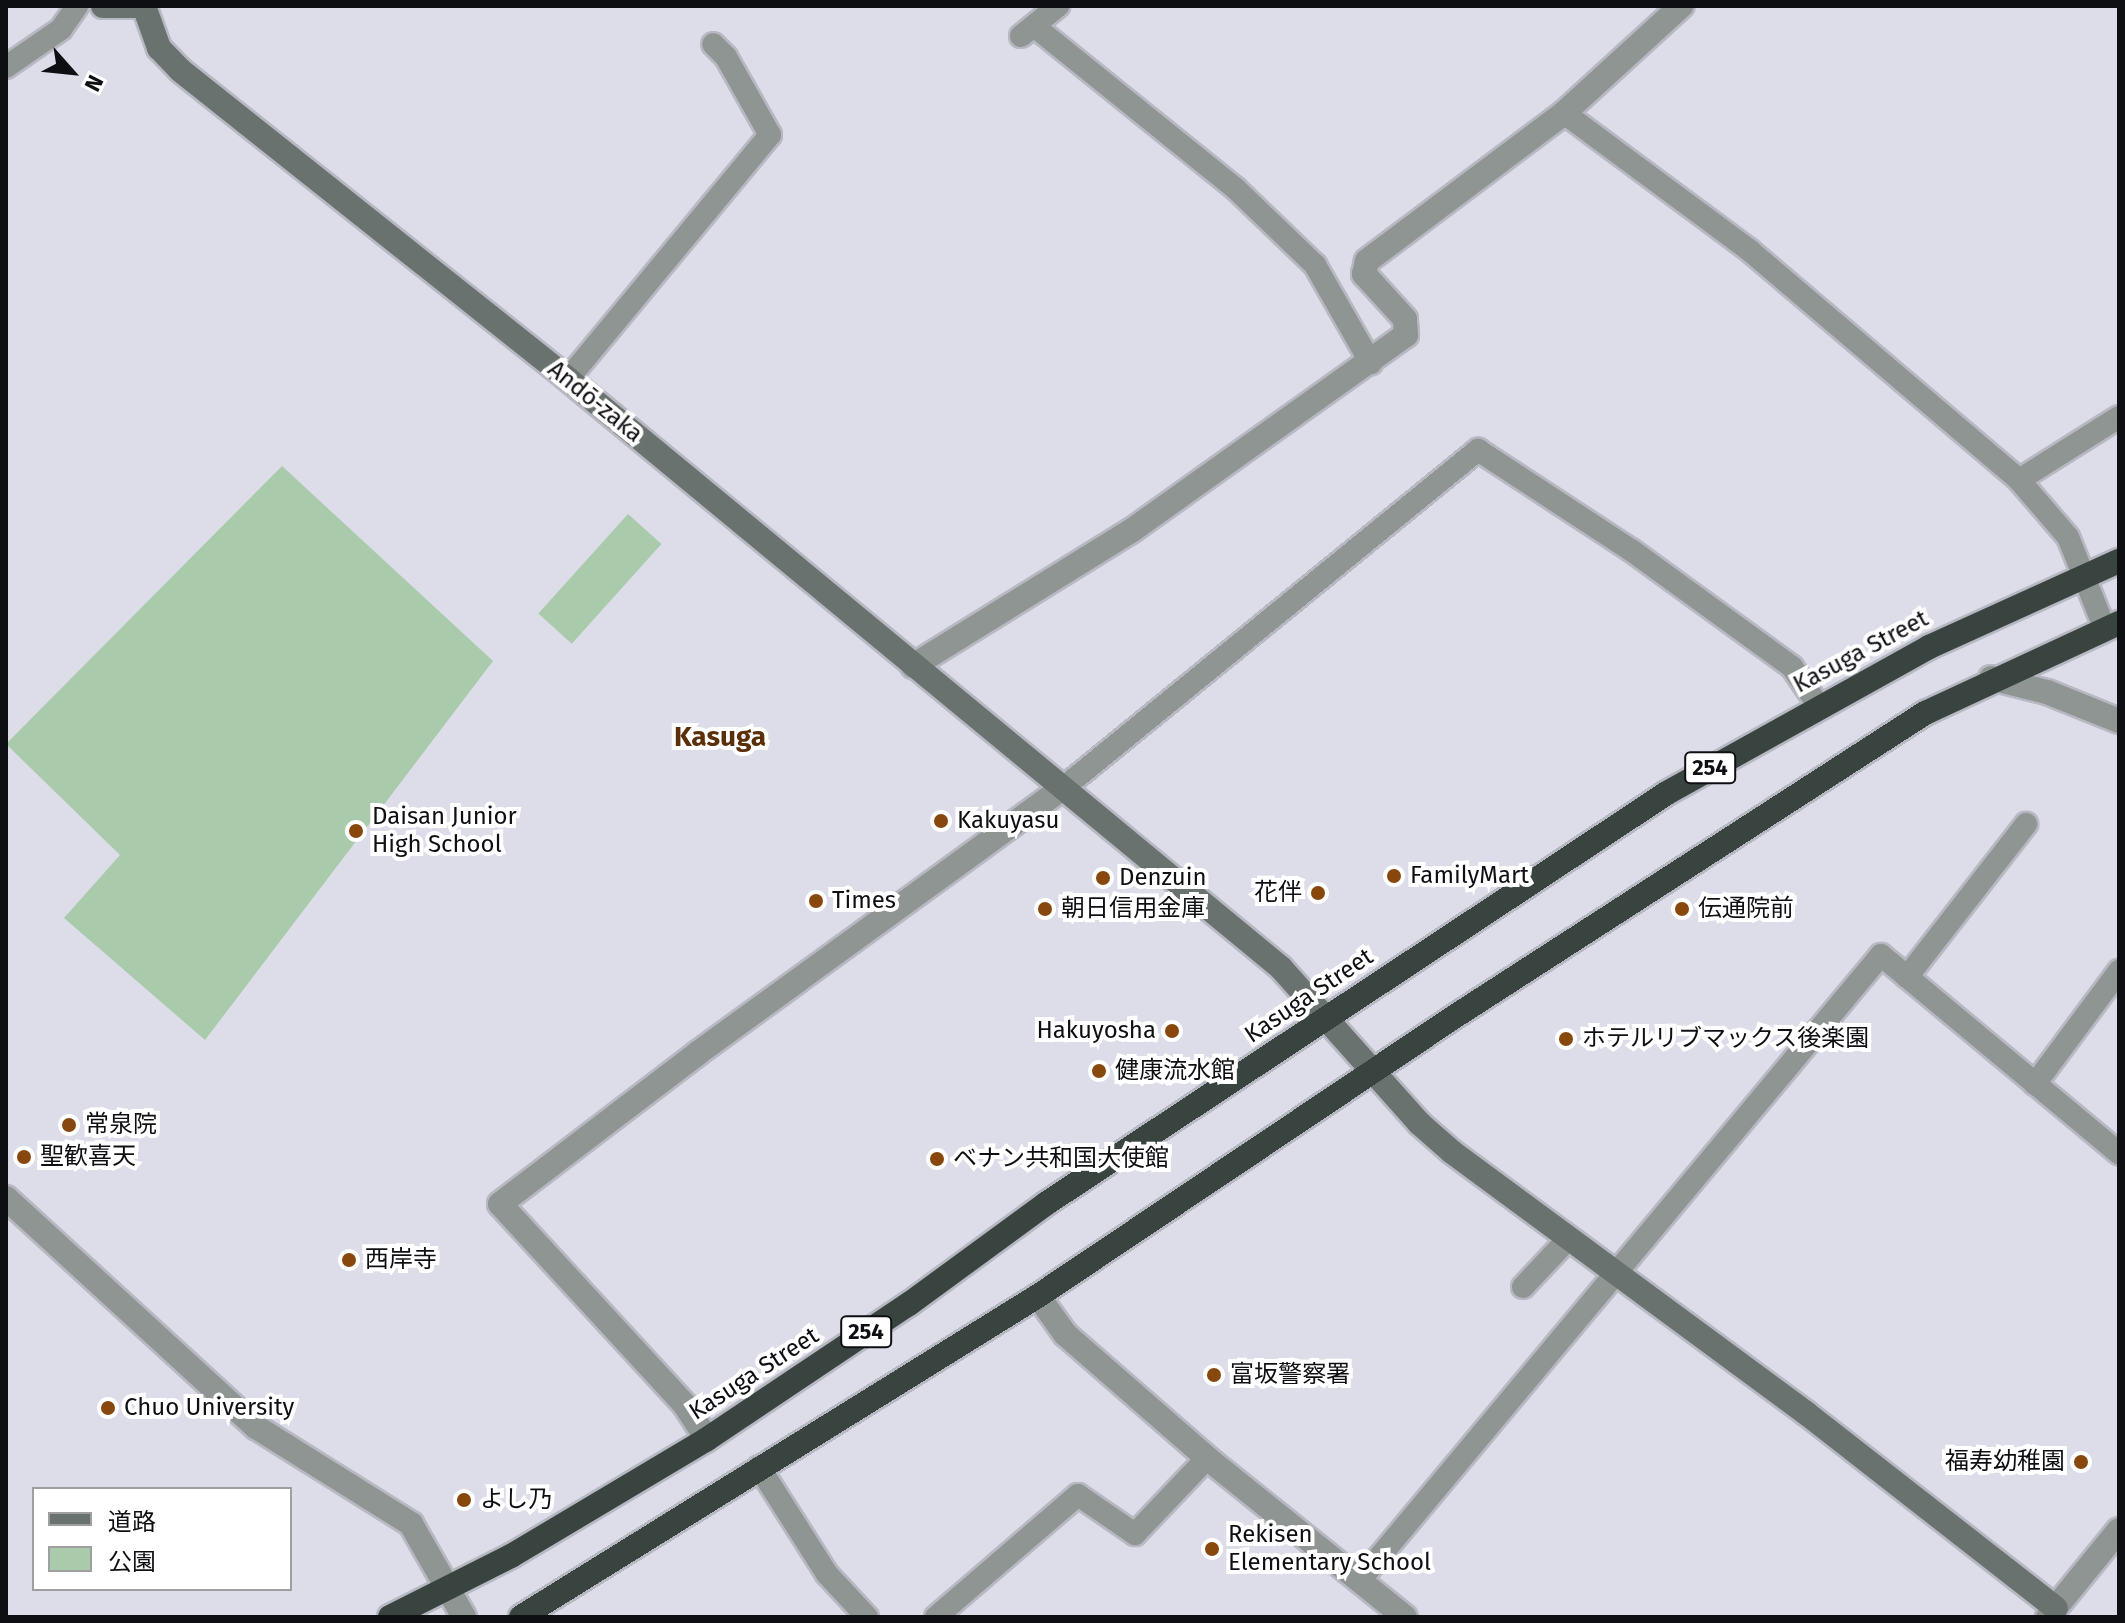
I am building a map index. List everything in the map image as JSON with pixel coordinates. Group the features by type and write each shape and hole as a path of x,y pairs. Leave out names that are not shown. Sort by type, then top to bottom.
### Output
{"highway":[{"name":"Kasuga Street","path":"390,1617 450,1589 707,1439 1582,845 1819,706 2085,572 2119,561"},
{"name":"254","path":"521,1617 1038,1296 1912,721 1991,678 2112,626"}],"street":[{"path":"103,6 143,6"},
{"name":"Andō-zaka","path":"143,6 159,48 180,70 568,379 1281,968 1374,1073 1452,1152 1618,1273 2052,1612"},
{"path":"913,666 1131,531 1371,363 1406,335 1407,327 1364,274 1367,261 1564,113 1681,6"},
{"path":"1991,678 2047,692 2119,721"},
{"path":"707,1439 685,1405 500,1204 698,1053 1062,789"},
{"path":"6,1198 256,1427 400,1514 420,1535 464,1617"},
{"path":"1038,1296 1065,1334 1207,1458 1405,1617"},
{"path":"2052,1612 2119,1530"}],"lane":[{"path":"6,67 61,29 77,6"},
{"path":"1058,6 1027,31 1236,189 1315,265 1371,363"},
{"path":"568,379 770,135 726,57 713,44"},
{"path":"1564,113 1749,250 2019,480 2062,528 2112,626"},
{"path":"2019,480 2119,417"},
{"path":"1062,789 1478,450 1631,550 1792,667 1819,706"},
{"path":"1907,977 2026,824"},
{"path":"1361,1579 1881,955 2119,1153"},
{"path":"2035,1084 2119,971"},
{"path":"1523,1287 1568,1239"},
{"path":"936,1617 1078,1495 1135,1534 1207,1458"},
{"path":"759,1467 827,1574 867,1617"}],"green space":[{"path":"282,466 493,661 205,1040 64,918 120,855 6,744"},
{"path":"628,514 661,544 572,644 538,614"}],"place":[{"name":"Kakuyasu","path":"941,821"},
{"name":"Daisan Junior High School","path":"356,831"},
{"name":"FamilyMart","path":"1394,876"},
{"name":"Denzuin","path":"1103,878"},
{"name":"花伴","path":"1318,893"},
{"name":"Times","path":"816,901"},
{"name":"朝日信用金庫","path":"1045,909"},
{"name":"伝通院前","path":"1682,909"},
{"name":"Hakuyosha","path":"1172,1031"},
{"name":"ホテルリブマックス後楽園","path":"1566,1039"},
{"name":"健康流水館","path":"1099,1071"},
{"name":"常泉院","path":"69,1125"},
{"name":"聖歓喜天","path":"24,1157"},
{"name":"ベナン共和国大使館","path":"937,1159"},
{"name":"西岸寺","path":"349,1260"},
{"name":"富坂警察署","path":"1214,1375"},
{"name":"Chuo University","path":"108,1408"},
{"name":"福寿幼稚園","path":"2081,1462"},
{"name":"よし乃","path":"464,1500"},
{"name":"Rekisen Elementary School","path":"1212,1549"}],"district":[{"name":"Kasuga","path":"720,737"}]}
